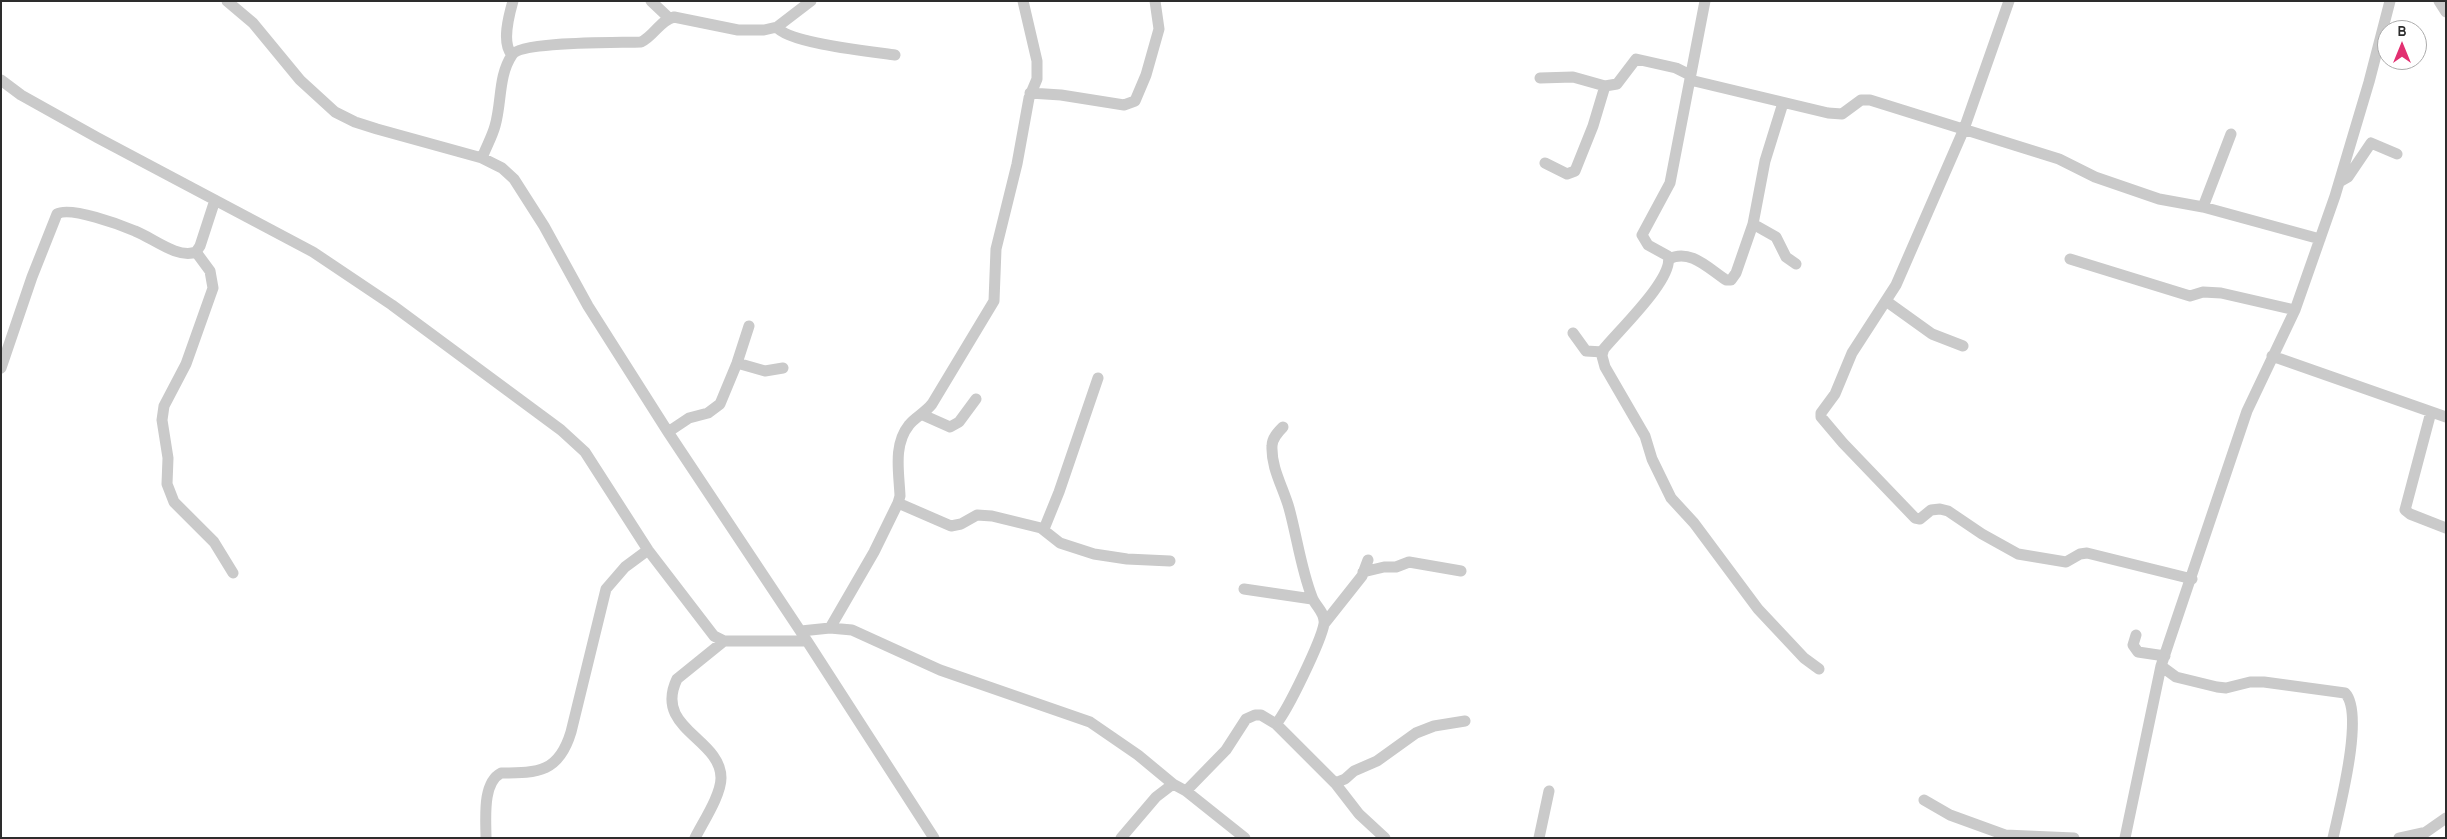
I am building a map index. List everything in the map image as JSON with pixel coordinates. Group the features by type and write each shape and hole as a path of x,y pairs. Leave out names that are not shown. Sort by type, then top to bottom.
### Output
{"street":[{"path":"227,1 253,23 300,80 335,112 355,122 377,129 482,158 502,168 527,197 588,306 668,432 804,636 934,838"},
{"path":"512,55 508,51 507,37 513,1"},
{"path":"651,1 669,18"},
{"path":"482,158 496,126 501,83 512,55 522,48 540,45 641,42 669,18 678,17 709,25 754,31 777,27 811,1"},
{"path":"830,628 874,552 898,504 900,442 912,421 923,415 994,301 996,248 1012,187 1030,93 1037,79 1036,61 1023,1"},
{"path":"1030,93 1061,95 1124,105 1135,101 1144,81 1159,29 1155,1"},
{"path":"1603,352 1655,288 1668,266 1669,259 1665,254 1648,246 1642,235 1670,183 1705,1"},
{"path":"2009,1 1964,129 1896,285 1869,324 1845,367 1836,394 1820,414 1843,443 1913,517 1920,519 1930,510 1940,509 1948,511 1982,534 2018,554 2066,562 2080,554 2087,553 2192,579"},
{"path":"2125,838 2163,661 2247,411 2295,310 2340,182 2386,22 2390,1"},
{"path":"2439,1 2446,12"},
{"path":"777,27 780,32 801,39 895,55"},
{"path":"1540,78 1574,77 1605,86 1617,84 1633,61 1639,59 1676,68 1690,78 1783,103 1842,114 1865,99 2059,159 2095,178 2159,200 2203,207 2320,239"},
{"path":"1,80 40,106 313,252 357,281 561,430 584,452 648,550 714,636 724,641 804,636 830,628 852,630 866,635 940,670 1090,722 1138,754 1173,784 1186,791 1245,838"},
{"path":"1545,163 1567,174 1575,171 1593,126 1605,86"},
{"path":"1669,259 1687,255 1726,280 1731,280 1736,274 1753,224 1765,161 1783,103"},
{"path":"2203,207 2231,134"},
{"path":"2340,182 2348,176 2371,142 2397,154"},
{"path":"196,252 200,246 215,200"},
{"path":"1,368 44,244 55,217 61,212 80,214 135,230 179,252 196,252"},
{"path":"1753,224 1776,237 1786,257 1796,264"},
{"path":"196,252 210,270 213,288 186,364 164,406 162,420 168,458 167,484 174,502 214,542 233,573"},
{"path":"2070,259 2190,296 2203,292 2222,293 2295,310"},
{"path":"1886,300 1932,334 1964,346"},
{"path":"668,432 689,418 714,410 720,404 737,364 749,326"},
{"path":"1574,333 1586,351 1603,352"},
{"path":"1603,352 1606,367 1645,436 1652,459 1671,498 1694,523 1758,609 1804,658 1819,669"},
{"path":"2272,356 2446,417"},
{"path":"737,364 765,371 783,368"},
{"path":"1044,529 1059,492 1098,378"},
{"path":"923,415 950,427 959,422 976,399"},
{"path":"2432,412 2405,510 2410,514 2446,528"},
{"path":"1276,724 1286,709 1312,657 1324,624 1322,614 1312,598 1288,507 1272,457 1274,436 1283,427"},
{"path":"898,504 951,526 979,515 1030,524 1044,529 1060,543 1094,554 1127,559 1170,561"},
{"path":"486,838 488,796 497,775 501,772 540,769 554,764 563,754 571,732 606,589 625,567 648,550"},
{"path":"1324,624 1328,622 1363,572 1368,560"},
{"path":"1363,572 1384,567 1396,567 1409,562 1461,571"},
{"path":"1244,589 1312,598"},
{"path":"2136,635 2133,646 2138,652 2163,661 2176,676 2217,687 2226,688 2250,682 2264,682 2296,687 2340,690 2350,697 2353,722 2347,776 2333,838"},
{"path":"695,838 719,789 721,774 714,756 686,730 674,712 673,686 676,679 724,641"},
{"path":"1186,791 1218,760 1248,718 1261,715 1276,724 1334,783 1359,814 1385,838"},
{"path":"1334,783 1345,779 1354,771 1377,761 1416,733 1434,726 1465,721"},
{"path":"1121,838 1156,797 1173,784"},
{"path":"1539,838 1549,791"},
{"path":"1924,800 1950,815 2005,835 2074,838"},
{"path":"2399,838 2426,832 2446,818"}]}
